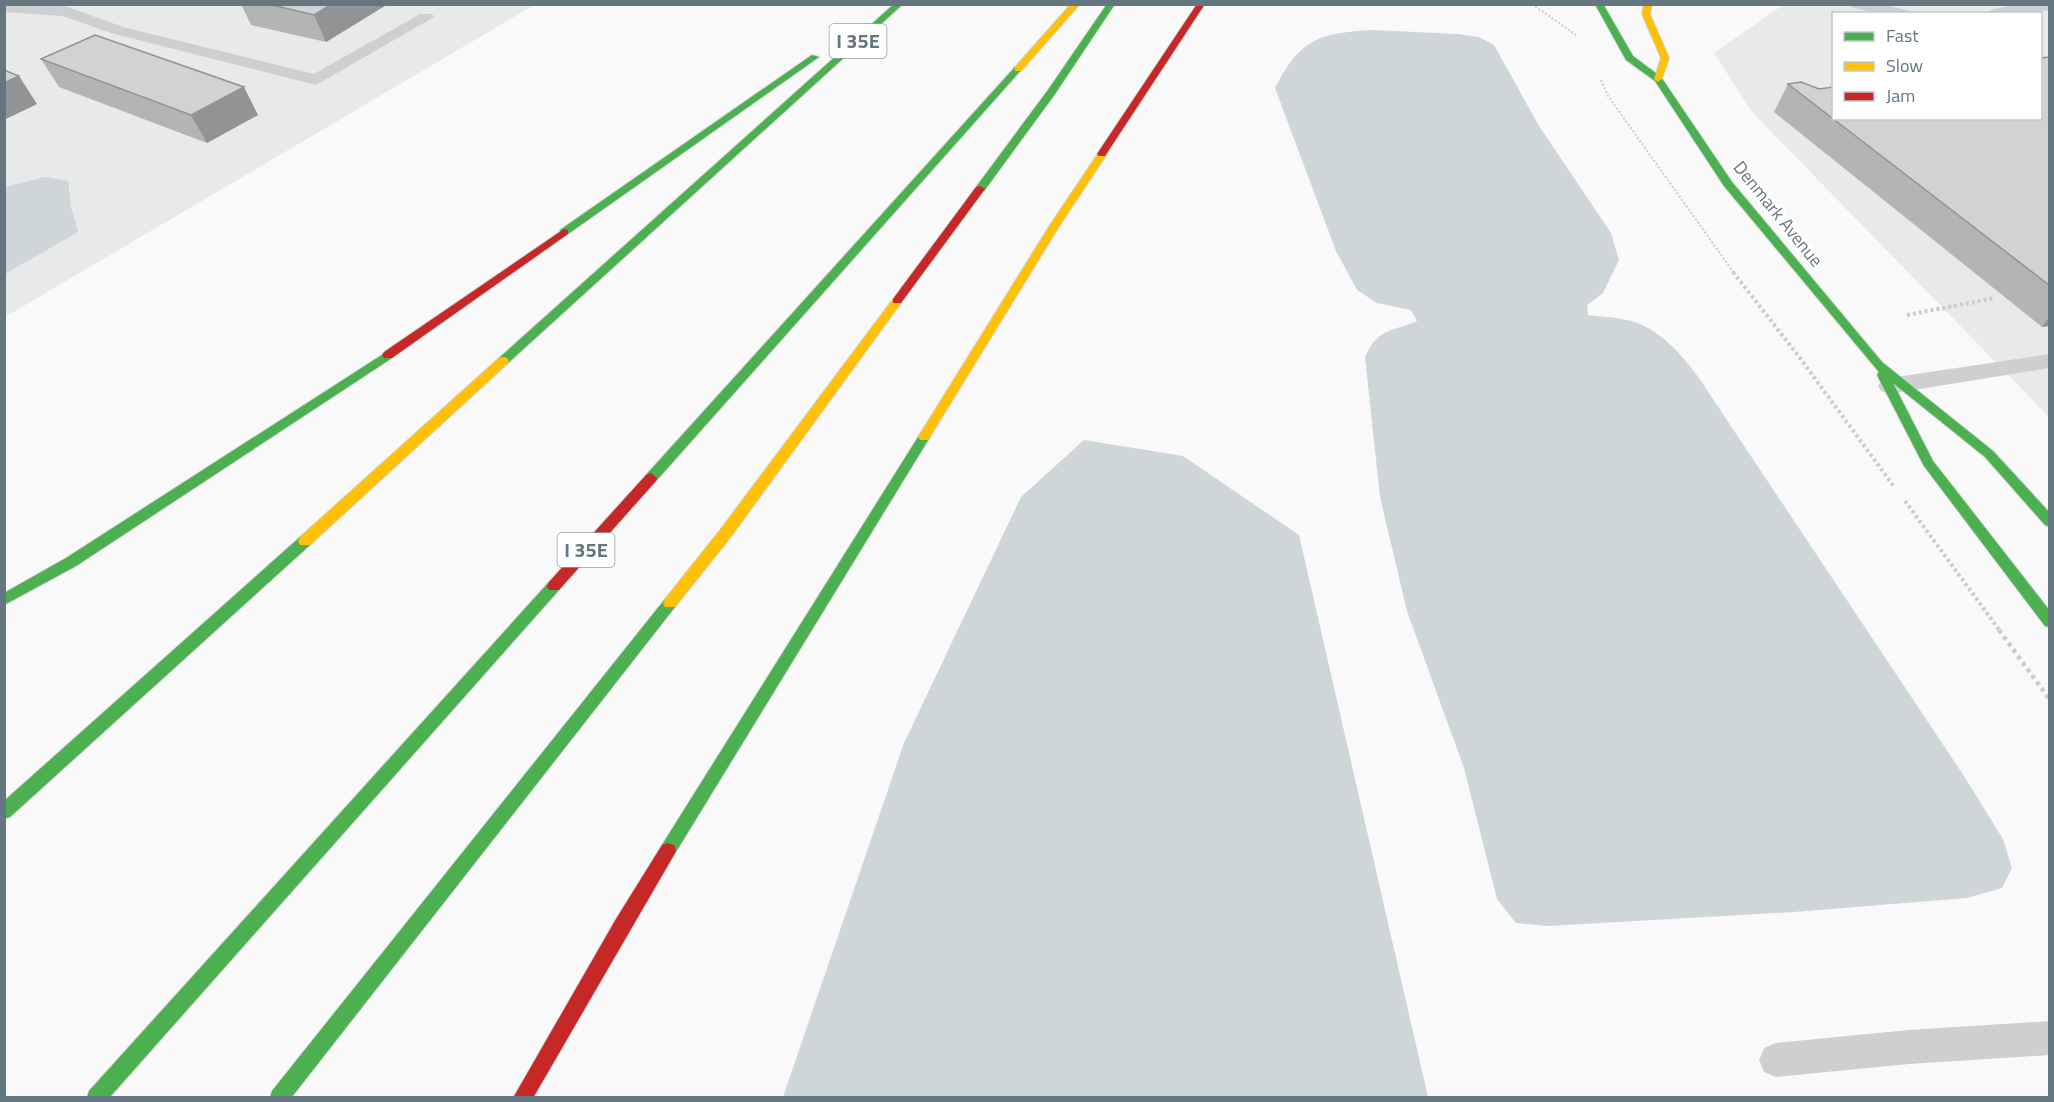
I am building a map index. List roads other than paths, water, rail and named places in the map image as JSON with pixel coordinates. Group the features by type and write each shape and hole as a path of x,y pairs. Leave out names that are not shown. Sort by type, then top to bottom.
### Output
{"main road":[{"path":"4,600 70,562 355,378 890,4"},
{"name":"I 35E","path":"4,812 899,4"},
{"name":"I 35E","path":"96,1098 1076,4"},
{"path":"279,1098 726,534 1052,92 1111,4"},
{"path":"522,1098 622,925 1049,235 1201,4"},
{"name":"Denmark Avenue","path":"1599,4 1629,58 1658,79 1728,184 1895,385 1989,454 2049,522"},
{"path":"1648,4 1646,14 1665,58 1658,79"},
{"name":"Denmark Avenue","path":"1895,385 1928,463 2049,622"}],"lane":[{"path":"1857,4 1895,12"},
{"path":"2005,12 2049,5"},
{"path":"4,8 65,11 117,30 316,80 426,17"},
{"path":"1895,385 2049,362"},
{"path":"1776,1060 1909,1047 2049,1038"}]}
